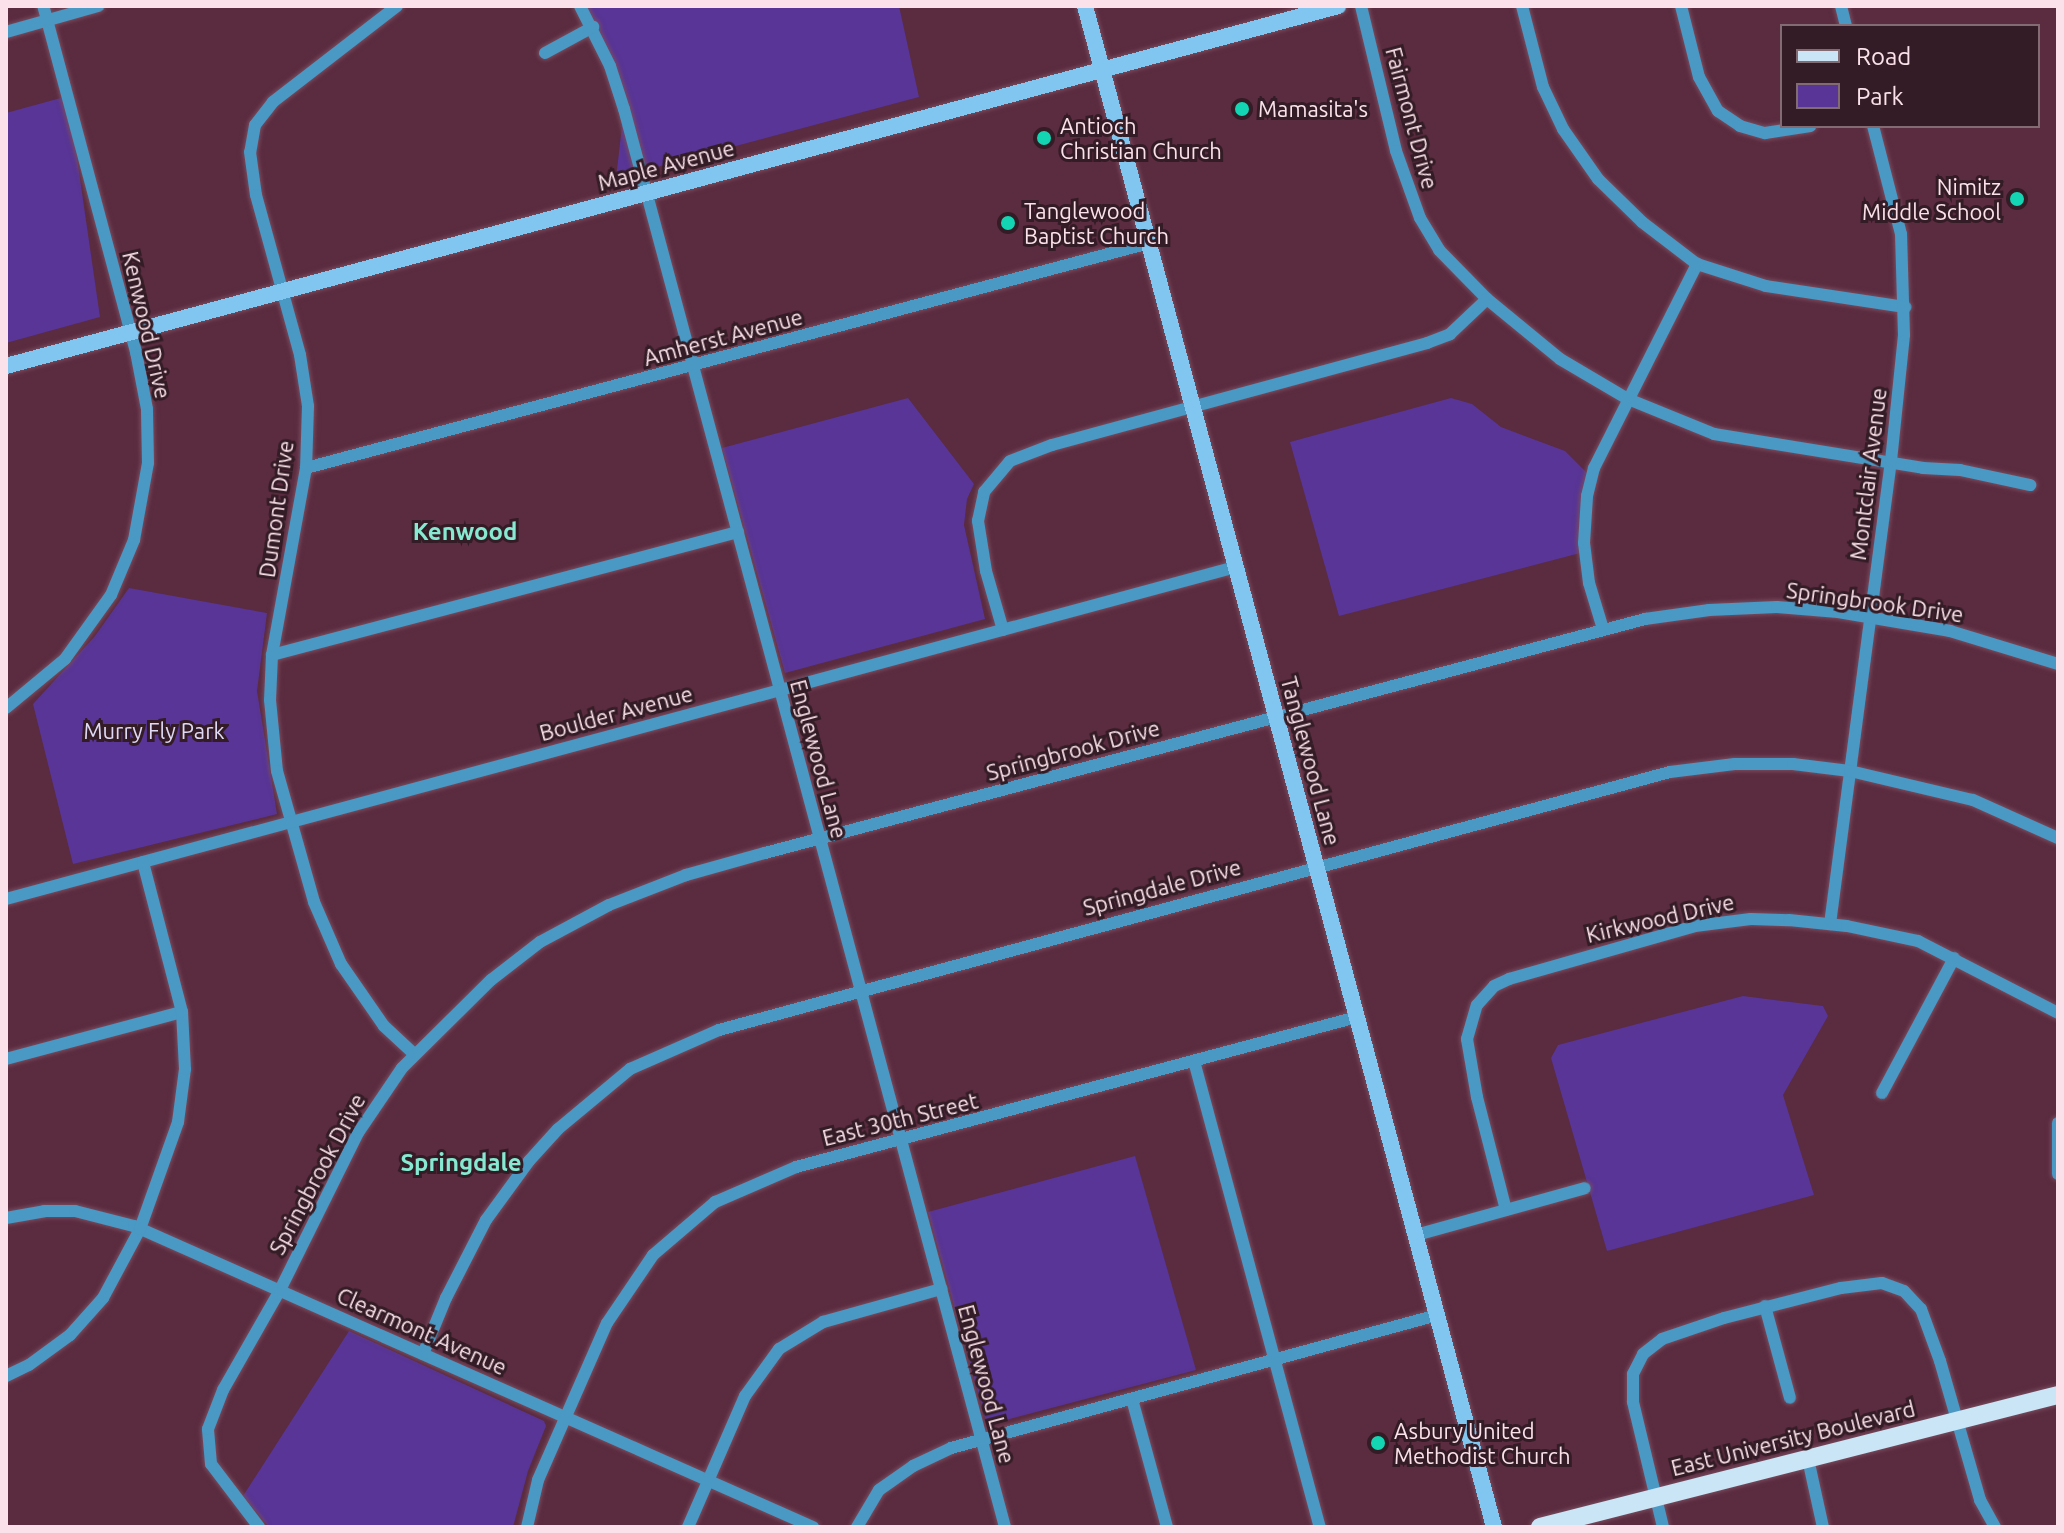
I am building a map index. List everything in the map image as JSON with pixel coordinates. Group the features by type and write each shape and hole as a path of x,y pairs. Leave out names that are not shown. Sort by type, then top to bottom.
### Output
{"main road":[{"name":"Tanglewood Lane","path":"1085,6 1494,1527"},
{"name":"Maple Avenue","path":"6,366 1338,6"},
{"name":"East University Boulevard","path":"1540,1527 2058,1395"}],"street":[{"name":"Kenwood Drive","path":"6,708 46,678 82,639 111,595 134,540 147,484 148,429 143,384 43,6"},
{"path":"6,32 98,6"},
{"name":"Dumont Drive","path":"397,6 273,102 255,125 251,138 251,169 300,355 308,406 306,468 272,655 270,700 277,771 314,902 341,964 376,1016 414,1054"},
{"name":"Englewood Lane","path":"580,6 593,27 624,109 1005,1527"},
{"name":"Fairmont Drive","path":"1361,6 1396,151 1414,204 1439,250 1487,299 1560,359 1628,399 1714,434 1960,470 2030,485"},
{"path":"1522,6 1543,87 1580,154 1619,202 1697,264 1766,286 1905,307"},
{"path":"1681,6 1699,77 1718,111 1740,126 1765,133 1797,128"},
{"path":"545,53 593,27"},
{"name":"Montclair Avenue","path":"1830,924 1891,461 1905,307 1901,234 1874,128"},
{"name":"Amherst Avenue","path":"306,468 1149,243"},
{"path":"1603,629 1585,561 1585,515 1594,468 1697,264"},
{"path":"1003,630 986,571 978,521 984,492 1000,470 1021,455 1427,343 1450,334 1487,299"},
{"path":"272,655 738,532"},
{"name":"Boulder Avenue","path":"6,899 1236,567"},
{"name":"Springbrook Drive","path":"259,1527 211,1464 208,1429 223,1390 280,1290 358,1133 414,1054 501,971 569,926 624,898 674,879 1603,629 1709,610 1777,607 1870,618 1988,640 2058,664"},
{"name":"Springdale Drive","path":"423,1354 465,1258 498,1202 529,1161 591,1098 630,1069 689,1041 861,990 1316,865 1670,772 1764,764 1850,771 1973,800 2058,838"},
{"path":"6,1376 50,1351 88,1317 112,1283 140,1229 178,1122 185,1069 182,1012 143,862"},
{"name":"Kirkwood Drive","path":"1506,1210 1477,1097 1467,1039 1471,1015 1494,986 1547,966 1695,926 1751,919 1830,924 1918,941 2058,1013"},
{"path":"1882,1093 1954,958"},
{"path":"6,1059 182,1012"},
{"name":"East 30th Street","path":"527,1527 538,1480 625,1293 653,1255 695,1216 735,1191 764,1178 1357,1017"},
{"path":"1194,1061 1320,1527"},
{"path":"2058,1123 2058,1174"},
{"path":"1416,1235 1585,1188"},
{"name":"Clearmont Avenue","path":"6,1218 44,1211 75,1211 105,1216 140,1229 813,1527"},
{"path":"1663,1527 1633,1402 1637,1363 1662,1339 1765,1306 1870,1283 1892,1285 1904,1291 1921,1309 1980,1500 1995,1527"},
{"path":"688,1527 745,1396 779,1349 823,1322 941,1289"},
{"path":"1765,1306 1790,1398"},
{"path":"857,1527 879,1490 913,1466 951,1448 1437,1315"},
{"path":"1132,1399 1167,1527"},
{"path":"1808,1459 1823,1527"}],"green space":[{"path":"581,6 899,6 919,97 616,178 624,109"},
{"path":"68,96 100,317 6,343 6,113"},
{"path":"908,398 974,484 967,499 964,525 985,619 785,673 722,448"},
{"path":"1451,398 1472,404 1501,427 1565,451 1592,478 1584,552 1339,616 1290,442"},
{"name":"Murry Fly Park","path":"129,588 267,613 257,691 277,814 73,864 33,704 95,636"},
{"path":"1743,996 1823,1006 1828,1016 1783,1095 1814,1195 1607,1251 1551,1058 1558,1045"},
{"path":"1135,1156 1196,1370 987,1425 928,1212"},
{"path":"349,1331 544,1421 546,1426 528,1471 513,1527 269,1527 243,1496"}],"place":[{"name":"Mamasita's","path":"1242,109"},
{"name":"Antioch Christian Church","path":"1044,138"},
{"name":"Nimitz Middle School","path":"2017,199"},
{"name":"Tanglewood Baptist Church","path":"1008,223"},
{"name":"Asbury United Methodist Church","path":"1378,1443"}],"district":[{"name":"Kenwood","path":"465,532"},
{"name":"Springdale","path":"461,1163"}]}
